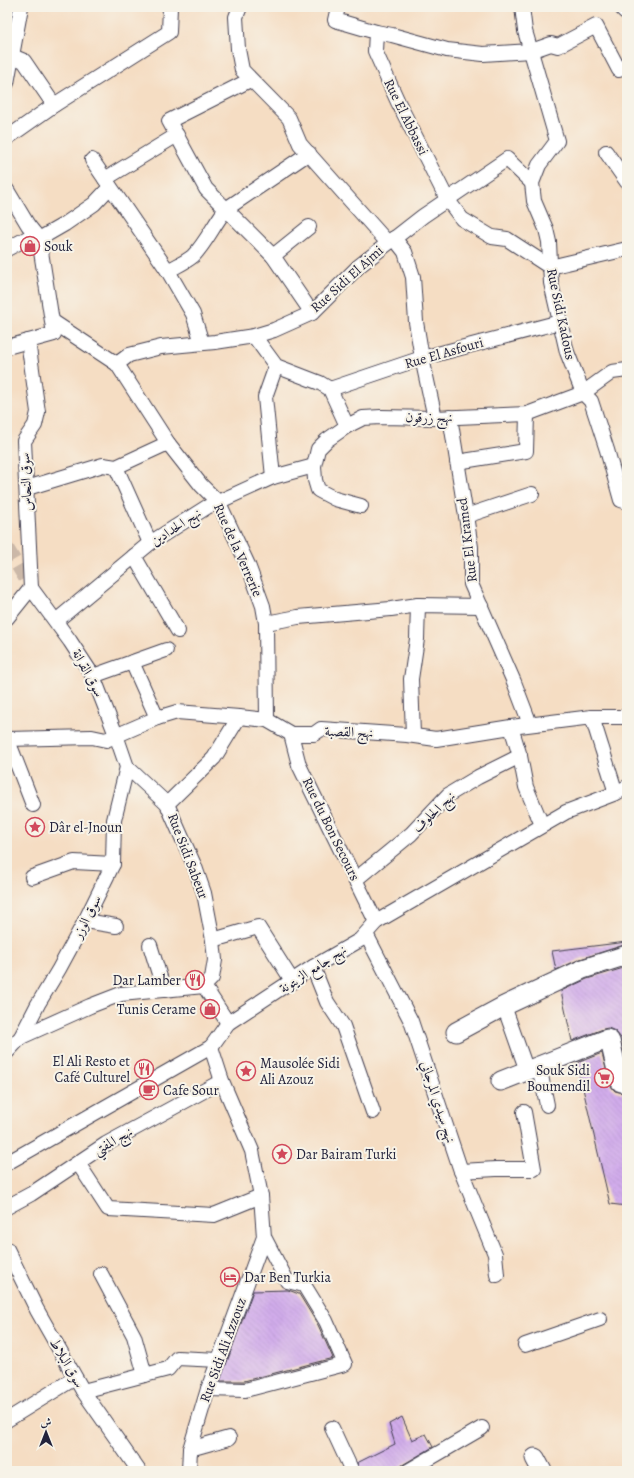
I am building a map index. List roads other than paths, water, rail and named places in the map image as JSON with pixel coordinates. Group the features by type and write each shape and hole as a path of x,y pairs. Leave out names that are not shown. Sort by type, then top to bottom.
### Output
{"street":[{"path":"7,138 54,105 169,32 170,7"},
{"path":"240,7 236,17 238,48 242,70 250,80 289,118 300,144 391,240 405,252 413,277 416,322 435,418"},
{"name":"Rue Sidi Kadous","path":"522,7 531,51 557,141 539,165 532,183 534,201 546,228 549,242 552,283 567,352 583,394 591,401 621,500 627,502"},
{"path":"624,7 627,10"},
{"path":"7,83 22,8"},
{"path":"333,9 335,20 447,50 482,54 531,51 551,44 558,46 596,26 619,70"},
{"name":"Rue El Abbassi","path":"376,32 375,51 398,102 447,199 462,219 492,237 507,240 550,267"},
{"path":"12,56 24,61 54,105"},
{"path":"250,80 169,121 206,189 273,256 312,313"},
{"path":"7,249 65,224 94,204 108,183 177,135"},
{"path":"606,152 627,182"},
{"path":"168,271 192,257 200,248 226,209 309,154"},
{"path":"92,160 168,271 193,314 202,343"},
{"name":"Rue Sidi El Ajmi","path":"116,364 129,355 161,347 254,336 274,330 312,313 359,266 391,240 447,199 506,160 532,183"},
{"path":"7,190 28,225 37,236 54,334 7,347"},
{"path":"273,256 309,227"},
{"path":"550,267 627,250"},
{"path":"52,321 116,364"},
{"name":"Rue El Asfouri","path":"330,389 422,358 560,322"},
{"path":"254,336 276,366 320,383 330,389 348,426"},
{"name":"سوق النحاس","path":"28,341 38,412 35,425 24,441 32,588"},
{"name":"Rue de la Verrerie","path":"116,364 168,443 201,485 219,502 248,565 263,606 266,623 267,720"},
{"path":"273,477 265,397 276,366"},
{"name":"نهج زرقون","path":"361,506 335,499 318,490 315,480 314,466 318,449 327,440 363,418 435,418 527,414 583,394 612,372 627,370"},
{"path":"456,462 526,451 527,414"},
{"name":"Rue El Kramed","path":"450,417 456,462 471,547 471,584 511,675 530,724"},
{"path":"27,488 103,465 116,468 168,443"},
{"name":"نهج الحدادين","path":"56,621 150,543 207,507 273,477 314,466"},
{"path":"116,468 150,543"},
{"path":"466,516 532,494"},
{"path":"134,556 178,631"},
{"path":"7,618 32,588"},
{"name":"سوق القرانة","path":"32,588 93,676 127,767"},
{"path":"266,623 298,617 391,609 418,605 481,606"},
{"path":"413,735 411,679 417,639 418,605"},
{"path":"93,676 166,650"},
{"path":"132,662 157,718"},
{"name":"نهج القصبة","path":"7,738 92,737 106,740 157,718 177,712 239,716 267,720 292,734 314,734 321,729 413,735 436,739 592,716 627,717"},
{"path":"167,804 214,758 239,716"},
{"path":"592,716 622,790"},
{"path":"510,727 520,756 526,788 542,825"},
{"name":"Rue du Bon Secours","path":"292,734 299,765 376,922"},
{"path":"7,738 33,805"},
{"name":"نهج الحلوف","path":"355,880 411,834 448,795 478,777 520,756"},
{"name":"Rue Sidi Sabeur","path":"127,767 167,804 195,868 204,893 213,940 215,960 212,978 204,986"},
{"name":"سوق الوزر","path":"7,1052 21,1037 85,921 113,864 114,820 127,767"},
{"name":"نهج جامع الزيتونة","path":"7,1163 211,1048 228,1023 293,982 313,967 360,940 376,922 566,812 622,790"},
{"path":"32,877 74,862 113,864"},
{"path":"85,921 116,926"},
{"path":"213,940 258,927 293,982"},
{"name":"نهج سيدي المرجاني","path":"366,934 411,1021 461,1171 495,1254 497,1275"},
{"path":"150,945 164,990"},
{"path":"456,1032 504,1006 583,969 627,956"},
{"path":"313,967 326,1002 343,1026 374,1112"},
{"path":"21,1037 90,1006 121,994 204,986 228,1023"},
{"path":"504,1006 533,1069 547,1105"},
{"path":"501,1082 607,1039 610,1041 619,1079 621,1082 627,1083"},
{"name":"Rue Sidi Ali Azzouz","path":"189,1471 190,1449 208,1389 264,1237 261,1196 252,1150 222,1081 211,1048"},
{"name":"نهج المفتي","path":"7,1206 31,1194 106,1144 222,1081"},
{"path":"461,1171 534,1169 524,1112"},
{"path":"78,1163 108,1209 214,1215 261,1196"},
{"path":"208,1389 245,1390 345,1364 326,1321 304,1285 287,1281 264,1237"},
{"name":"سوق البلاط","path":"7,1249 37,1310 75,1378 139,1471"},
{"path":"101,1274 134,1336 145,1375"},
{"path":"525,1345 600,1319"},
{"path":"83,1391 168,1369 177,1358 219,1360"},
{"path":"7,1420 75,1378"},
{"path":"332,1428 352,1471"},
{"path":"410,1471 482,1428"},
{"path":"190,1449 229,1438"}],"tunnel":[{"path":"7,548 31,588"}],"place":[{"name":"Souk","path":"30,246"},
{"name":"Dâr el-Jnoun","path":"35,827"},
{"name":"Dar Lamber","path":"195,980"},
{"name":"Tunis Cerame","path":"210,1009"},
{"name":"El Ali Resto et Café Culturel","path":"144,1069"},
{"name":"Mausolée Sidi Ali Azouz","path":"246,1071"},
{"name":"Souk Sidi Boumendil","path":"604,1078"},
{"name":"Cafe Sour","path":"149,1090"},
{"name":"Dar Bairam Turki","path":"282,1154"},
{"name":"Dar Ben Turkia","path":"230,1277"}]}
